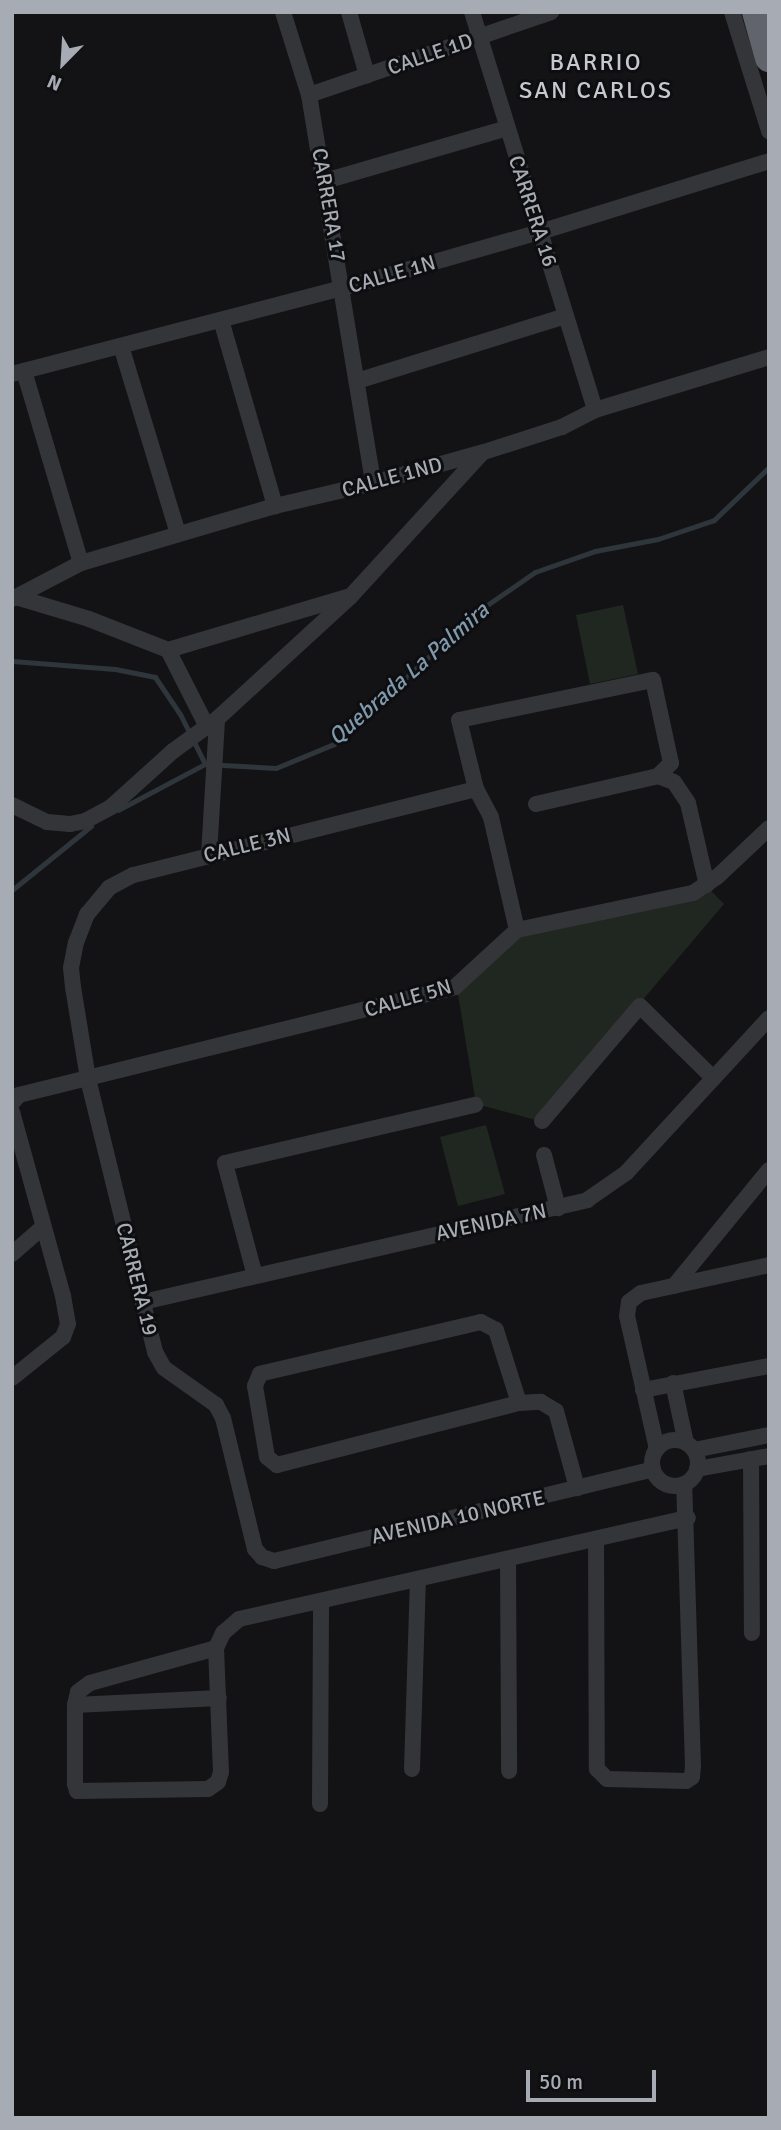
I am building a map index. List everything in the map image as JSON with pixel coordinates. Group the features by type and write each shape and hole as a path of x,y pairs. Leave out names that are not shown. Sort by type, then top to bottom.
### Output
{"highway":[{"path":"756,12 769,58"}],"street":[{"name":"CARRERA 17","path":"283,12 309,95 343,288 373,483"},
{"path":"349,12 367,75"},
{"name":"CARRERA 16","path":"472,12 595,411"},
{"name":"CALLE 1D","path":"309,95 551,12"},
{"path":"732,12 769,131"},
{"path":"325,181 507,128"},
{"name":"CALLE 1N","path":"18,373 343,288 540,232 769,161"},
{"path":"357,381 566,316"},
{"path":"221,320 275,506"},
{"path":"121,346 178,534"},
{"name":"CALLE 1ND","path":"14,595 81,563 275,506 373,483 484,452 562,427 595,411 769,357"},
{"path":"18,373 81,563"},
{"path":"12,805 47,822 70,824 85,821 111,807 173,751 208,726 350,597 484,452"},
{"path":"14,595 89,619 168,650 350,597"},
{"path":"168,650 208,726 215,753 209,855"},
{"path":"536,804 658,776 671,763 653,680 459,720 476,789 491,817 517,930 693,893 707,885 769,828"},
{"path":"658,776 674,782 688,803 707,885"},
{"name":"CALLE 3N","path":"71,968 76,942 87,914 110,888 133,875 476,789"},
{"name":"CALLE 5N","path":"12,1103 19,1095 455,987 517,930"},
{"name":"CARRERA 19","path":"71,968 88,1079 155,1352 164,1368 203,1393 216,1405 223,1418 255,1549 262,1558"},
{"path":"541,1121 640,1006 712,1077"},
{"name":"AVENIDA 7N","path":"143,1301 558,1208 587,1199 626,1173 712,1077 761,1033 769,1018"},
{"path":"255,1276 225,1163 475,1105"},
{"path":"12,1112 64,1297 68,1324 64,1337 12,1378"},
{"path":"544,1155 558,1208"},
{"path":"674,1286 769,1170"},
{"path":"12,1254 43,1227"},
{"path":"657,1449 627,1316 629,1302 641,1293 769,1265"},
{"path":"519,1403 496,1330 481,1322 260,1374 255,1386 267,1457 277,1465 519,1403 541,1402 556,1411 577,1488"},
{"path":"643,1390 769,1366"},
{"path":"673,1383 697,1469"},
{"path":"684,1484 665,1484 653,1469 652,1458 665,1442 676,1440 690,1446 769,1435"},
{"path":"596,1539 597,1769 607,1779 686,1781 692,1777 692,1766 688,1518 684,1484 697,1469 769,1456"},
{"path":"751,1459 752,1633"},
{"name":"AVENIDA 10 NORTE","path":"262,1558 274,1561 653,1469"},
{"path":"216,1648 90,1683 78,1692 75,1705 75,1784 78,1791 208,1789 218,1782 221,1772 216,1648 223,1633 239,1619 688,1518"},
{"path":"508,1559 509,1771"},
{"path":"412,1769 418,1580"},
{"path":"320,1602 320,1804"},
{"path":"75,1705 219,1698"}],"shaded area":[{"path":"623,605 638,674 590,684 576,615"},
{"path":"707,887 724,904 540,1121 476,1104 457,988 517,932"},
{"path":"486,1125 505,1194 458,1206 440,1137"}],"waterway":[{"name":"Quebrada La Palmira","path":"118,810 205,764 276,768 334,744 477,612 535,572 595,551 658,539 714,520 769,467"},
{"path":"12,661 115,669 155,677 180,714 205,764"},
{"name":"Quebrada La Palmira","path":"12,890 91,826"}],"district":[{"name":"BARRIO SAN CARLOS","path":"596,77"}]}
